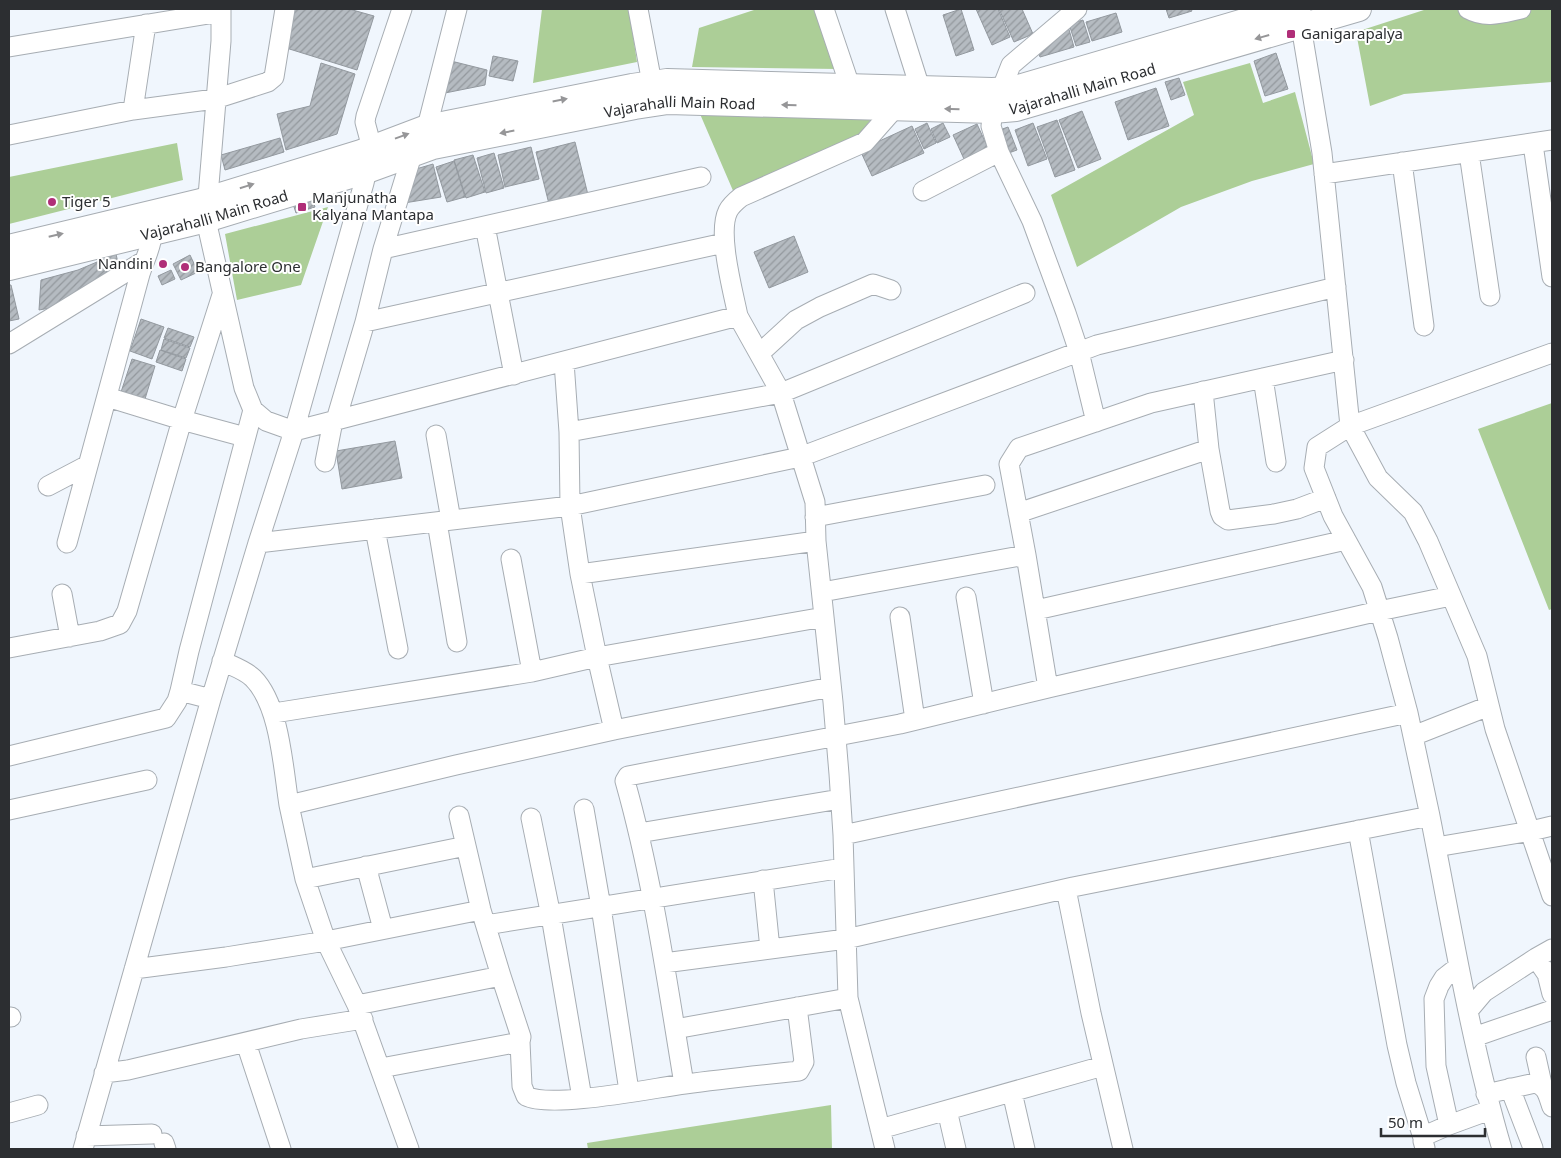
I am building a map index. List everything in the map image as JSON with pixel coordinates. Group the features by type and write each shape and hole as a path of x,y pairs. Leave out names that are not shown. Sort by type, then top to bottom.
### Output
{"main road":[{"name":"Vajarahalli Main Road","path":"9,268 151,223 367,171 433,147 635,106 668,102 895,108 997,100 1012,88 1285,9"},
{"name":"Vajarahalli Main Road","path":"207,209 427,127 652,83 667,81 920,88 997,100 1016,109 1301,17 1359,9"},
{"name":"Vajarahalli Main Road","path":"9,247 151,223"}],"street":[{"path":"9,135 132,110 215,99 268,82 274,77 285,9"},
{"path":"160,1142 84,1143 222,661 294,431 367,171 372,148 365,122 366,116 402,9"},
{"path":"427,127 457,9"},
{"path":"638,9 652,83"},
{"path":"824,9 850,86"},
{"path":"895,9 920,88"},
{"path":"1077,9 1011,66 997,100 991,126 999,152 1032,221 1079,352 1096,422"},
{"path":"1468,9 1481,14 1491,15 1521,9"},
{"path":"9,47 221,10 221,41 207,209 223,294 244,388 253,410 266,421 294,431 738,316"},
{"path":"1301,17 1324,174 1350,426 1378,478 1413,512 1428,541 1477,656 1495,729 1552,896"},
{"path":"132,110 146,24"},
{"path":"885,1149 848,998 843,834 833,702 816,540 815,502 781,393 738,316 724,243 727,212 732,204 741,197 865,142 895,108"},
{"path":"1324,174 1552,140"},
{"path":"1533,144 1552,277"},
{"path":"923,191 999,152"},
{"path":"1470,153 1490,296"},
{"path":"325,462 334,421 365,322 383,249 412,155"},
{"path":"1402,162 1424,326"},
{"path":"383,249 701,177"},
{"path":"67,544 144,261 151,245 151,223"},
{"path":"485,226 514,375"},
{"path":"365,322 724,243"},
{"path":"9,344 144,261"},
{"path":"760,353 796,320 820,307 873,284 891,290"},
{"path":"258,543 570,506 800,457 1097,345 1336,287"},
{"path":"569,432 781,393 1026,293"},
{"path":"9,648 100,631 120,624 127,611 182,420 223,294"},
{"path":"1502,1149 1488,1102 1458,968 1430,816 1408,713 1388,638 1372,587 1333,516 1314,468 1317,447 1350,426 1552,353"},
{"path":"1048,688 1036,610 1009,464 1019,448 1151,403 1344,360"},
{"path":"564,362 569,432 570,506 580,574 614,730"},
{"path":"1262,378 1276,462"},
{"path":"1203,391 1209,449 1222,516 1228,520 1274,514 1297,509 1326,498"},
{"path":"107,397 246,437"},
{"path":"9,756 166,718 177,701 180,691 253,410"},
{"path":"436,435 457,642"},
{"path":"1018,512 1209,449"},
{"path":"48,486 88,465"},
{"path":"815,517 985,485"},
{"path":"375,529 398,649"},
{"path":"580,574 816,540"},
{"path":"1036,610 1346,540"},
{"path":"822,592 1026,555"},
{"path":"511,560 532,672"},
{"path":"62,594 70,637"},
{"path":"684,1084 652,898 639,833 624,781 628,776 836,737 915,720 1379,611 1451,596"},
{"path":"966,597 984,704"},
{"path":"274,713 532,672 597,657 824,617"},
{"path":"900,617 915,720"},
{"path":"222,661 252,676 264,692 274,713 289,805 305,879 326,941 360,1012 409,1149"},
{"path":"289,805 614,730 830,687"},
{"path":"180,691 211,699"},
{"path":"1413,736 1489,706"},
{"path":"843,834 1408,713"},
{"path":"9,810 147,780"},
{"path":"639,833 840,799"},
{"path":"584,808 629,1091"},
{"path":"459,816 483,918 521,1037 522,1086 526,1096 541,1100 582,1098 799,1071 804,1062 797,1007"},
{"path":"664,963 846,939 1066,889 1430,816"},
{"path":"531,818 551,916 582,1098"},
{"path":"1436,847 1552,826"},
{"path":"1358,830 1397,1045 1424,1144 1449,1125 1510,1088 1535,1083 1542,1084"},
{"path":"305,879 466,846"},
{"path":"366,866 383,929"},
{"path":"134,970 326,941 383,929 483,918 551,916 844,868"},
{"path":"763,880 770,949"},
{"path":"1066,889 1091,1013 1123,1149"},
{"path":"1468,1011 1484,992 1552,949"},
{"path":"1536,958 1547,974 1552,994"},
{"path":"1449,1125 1436,1066 1434,999 1438,986 1444,978 1458,968"},
{"path":"104,1073 128,1070 246,1043 501,976"},
{"path":"675,1029 848,998"},
{"path":"1474,1037 1552,1010"},
{"path":"381,1068 520,1042"},
{"path":"246,1043 281,1149"},
{"path":"1536,1057 1542,1084 1552,1107"},
{"path":"880,1129 1104,1066"},
{"path":"1510,1088 1533,1148"},
{"path":"1012,1092 1025,1149"},
{"path":"1411,1099 1442,1092"},
{"path":"9,1113 38,1105"},
{"path":"947,1110 956,1149"}],"green space":[{"path":"542,9 629,9 637,62 533,83"},
{"path":"757,9 820,9 838,69 692,67 699,28"},
{"path":"1427,9 1552,9 1552,82 1404,94 1370,106 1356,32"},
{"path":"1250,63 1263,103 1295,92 1314,164 1252,181 1181,207 1077,267 1051,195 1194,115 1183,82"},
{"path":"700,114 871,119 856,141 734,193"},
{"name":"Tiger 5","path":"177,143 183,180 9,224 9,177"},
{"path":"328,207 301,285 237,300 225,234"},
{"path":"1552,403 1552,609 1549,610 1478,429"},
{"path":"831,1105 832,1149 588,1149 587,1143"}],"building":[{"path":"295,9 349,9 374,16 357,70 283,47"},
{"path":"961,9 974,50 956,56 943,15"},
{"path":"976,9 998,9 1010,37 992,45"},
{"path":"999,9 1022,9 1033,34 1014,42"},
{"path":"1166,9 1191,9 1192,11 1169,18"},
{"path":"1116,13 1122,32 1092,41 1086,22"},
{"path":"1083,20 1090,42 1076,46 1069,24"},
{"path":"1068,26 1074,47 1040,57 1037,49"},
{"path":"1276,53 1288,89 1265,96 1254,61"},
{"path":"493,56 518,61 513,81 489,76"},
{"path":"447,60 487,70 485,85 440,94"},
{"path":"321,63 355,74 337,134 286,150 277,114 310,106"},
{"path":"1179,78 1185,95 1171,100 1165,82"},
{"path":"1156,88 1169,126 1128,140 1115,102"},
{"path":"1082,111 1101,159 1078,168 1059,120"},
{"path":"1057,120 1075,170 1055,177 1037,127"},
{"path":"927,123 936,143 924,149 915,129"},
{"path":"943,123 950,137 937,143 931,129"},
{"path":"1033,123 1047,159 1028,166 1015,130"},
{"path":"977,124 988,148 964,159 953,135"},
{"path":"912,126 924,153 872,176 860,150"},
{"path":"1008,127 1017,150 1006,154 997,131"},
{"path":"280,138 284,152 225,170 221,155"},
{"path":"575,142 588,195 549,204 536,152"},
{"path":"531,147 539,179 505,187 498,155"},
{"path":"494,153 504,188 486,193 477,158"},
{"path":"473,155 485,192 466,198 454,160"},
{"path":"454,161 465,197 447,202 436,167"},
{"path":"433,164 441,197 404,203 416,169"},
{"path":"312,198 315,207 296,213 293,204"},
{"path":"794,236 808,272 769,288 754,252"},
{"path":"116,254 118,263 61,306 39,310 41,280 78,270"},
{"path":"190,255 198,272 181,280 173,264"},
{"path":"171,270 175,279 162,285 158,276"},
{"path":"9,285 11,285 19,319 9,321"},
{"path":"141,319 164,327 152,359 130,351"},
{"path":"168,328 194,337 190,347 164,338"},
{"path":"164,339 190,348 186,358 161,350"},
{"path":"160,350 186,359 182,371 156,362"},
{"path":"132,359 155,366 145,399 121,392"},
{"path":"395,441 402,478 342,489 336,451"}],"place":[{"name":"Ganigarapalya","path":"1291,34"},
{"name":"Tiger 5","path":"52,202"},
{"name":"Manjunatha Kalyana Mantapa","path":"302,207"},
{"name":"Nandini","path":"163,264"},
{"name":"Bangalore One","path":"185,267"}]}
